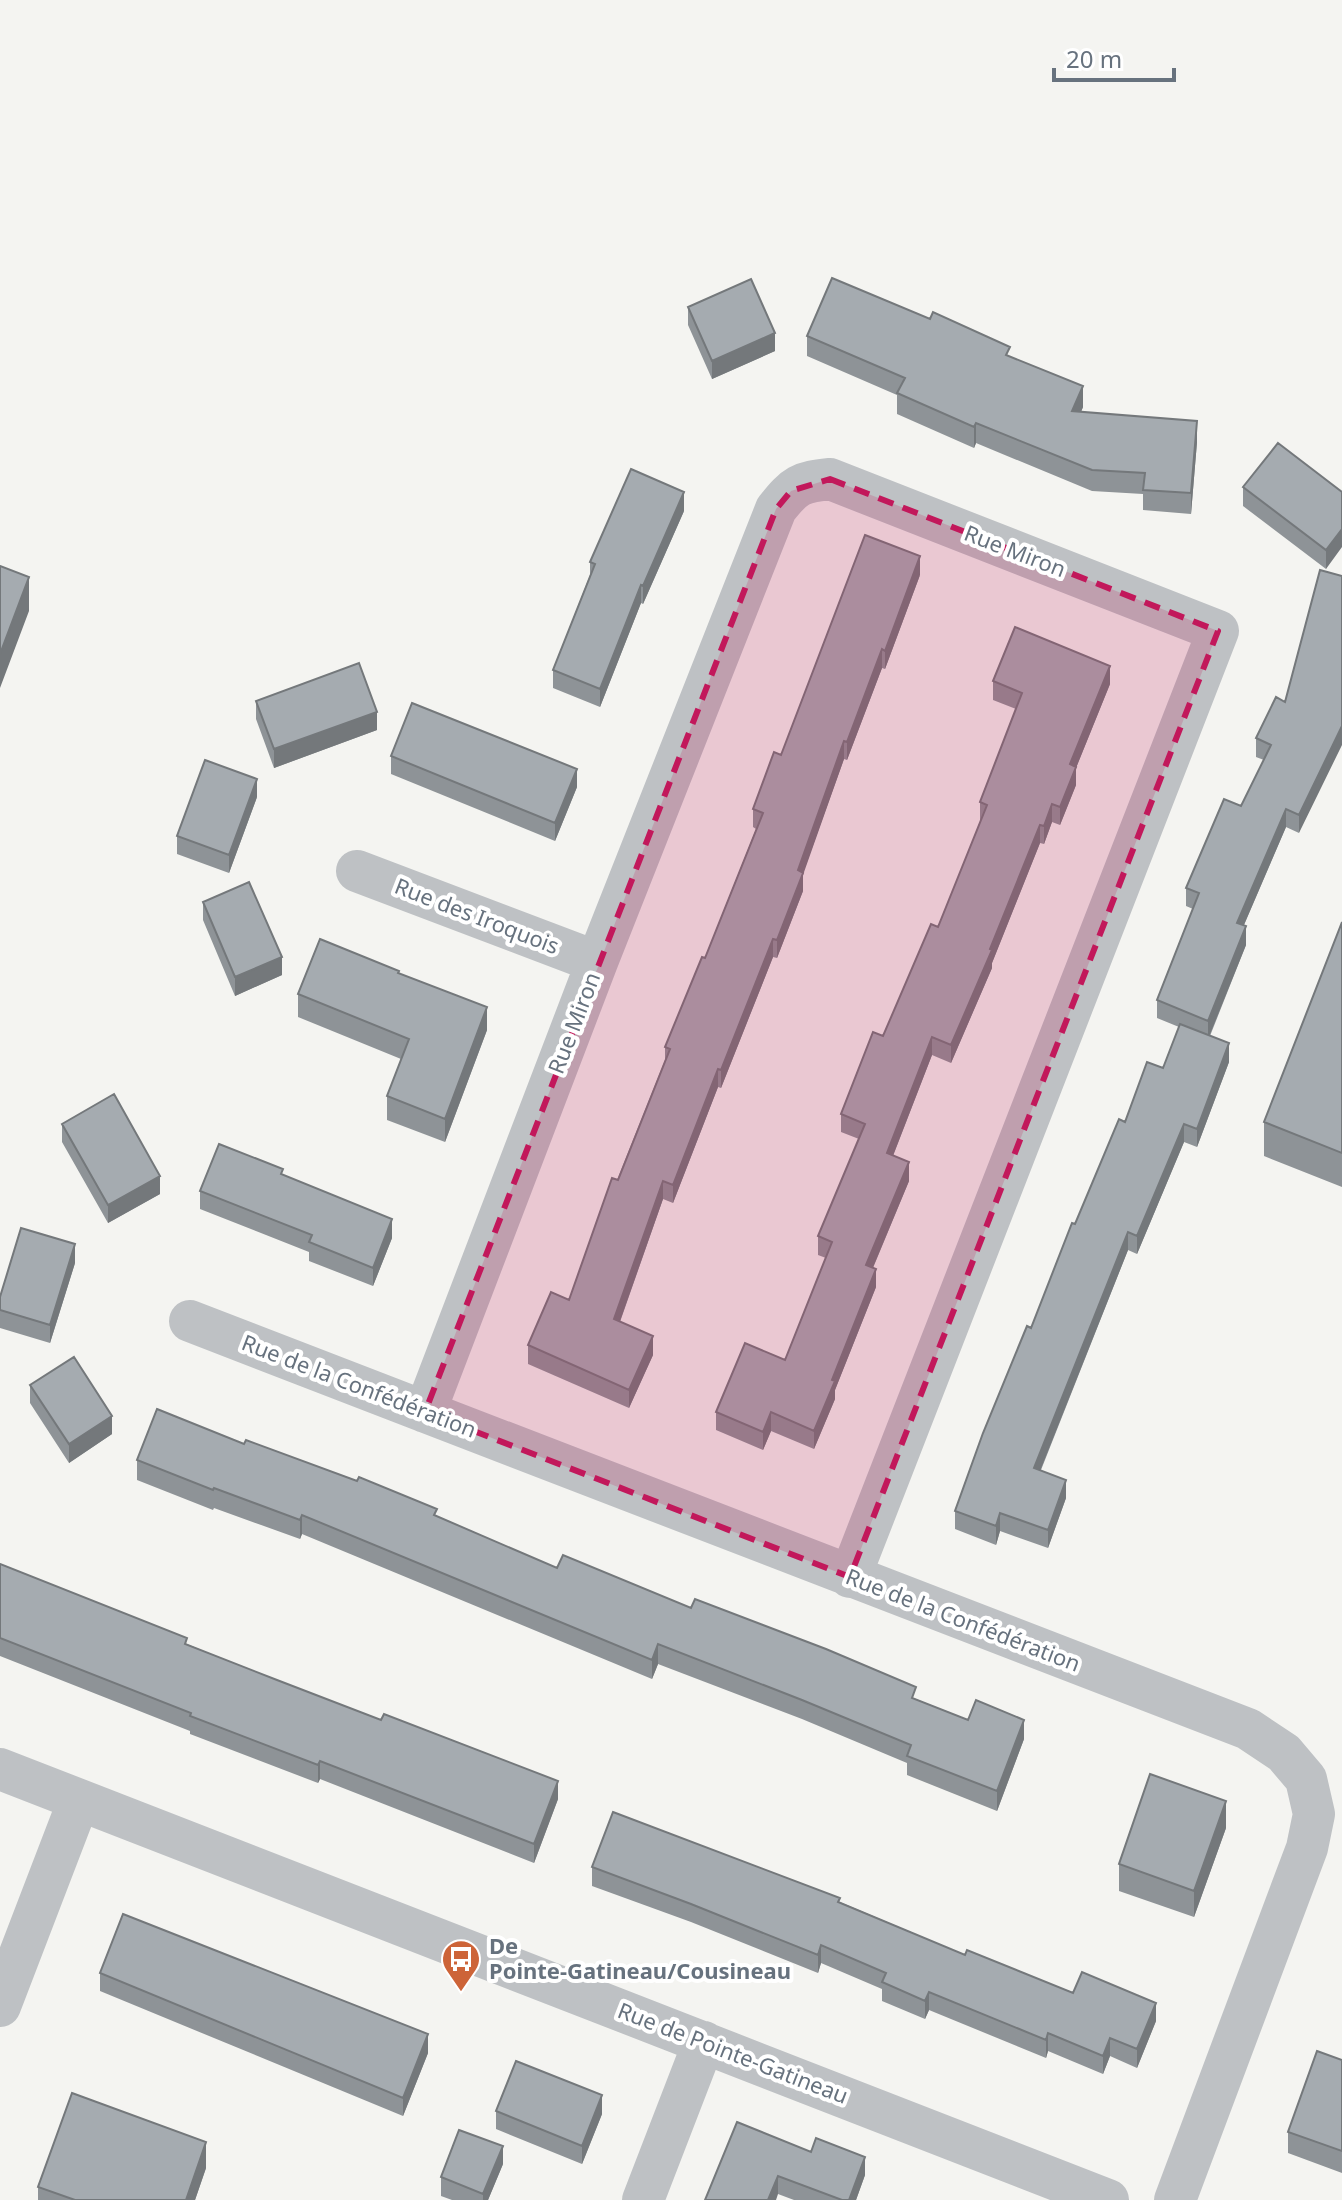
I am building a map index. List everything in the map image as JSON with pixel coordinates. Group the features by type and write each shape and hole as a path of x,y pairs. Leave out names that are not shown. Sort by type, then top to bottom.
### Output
{"street":[{"name":"Rue Miron","path":"425,1412 597,962 776,509 791,491 807,481 830,479 1218,631 850,1577"},
{"name":"Rue des Iroquois","path":"357,871 597,962"},
{"name":"Rue de la Confédération","path":"190,1321 1248,1729 1284,1753 1306,1779 1314,1814 1307,1848 1175,2200"},
{"name":"Rue de Pointe-Gatineau","path":"0,1769 1108,2200"},
{"path":"0,2006 79,1800"},
{"path":"643,2200 704,2042"}],"highlighted area":[{"path":"830,479 1218,631 850,1577 425,1412 776,509 791,491"}],"building":[{"path":"832,278 930,319 933,312 1010,347 1006,355 1083,386 1072,411 1197,421 1191,493 1143,490 1145,473 1092,470 976,423 974,427 897,393 905,378 807,336"},
{"path":"751,279 775,333 712,361 688,307"},
{"path":"1278,443 1342,492 1342,529 1326,550 1243,487"},
{"path":"631,469 684,492 641,585 600,689 553,670 595,564 590,562"},
{"path":"865,535 920,556 885,651 882,649 847,742 844,741 798,870 803,873 777,940 773,939 673,1185 663,1181 614,1319 653,1336 629,1390 528,1345 551,1292 569,1300 612,1178 618,1180 670,1049 665,1047 702,957 705,958 763,813 753,809 774,752 781,755"},
{"path":"0,566 29,577 0,654"},
{"path":"1320,570 1342,576 1342,726 1299,815 1286,809 1237,923 1246,926 1208,1021 1157,1000 1199,893 1186,888 1224,799 1241,806 1271,745 1256,738 1276,697 1285,702"},
{"path":"1015,627 1110,666 1070,764 1076,767 1060,807 1052,804 1044,826 1040,825 951,1045 932,1037 887,1153 909,1162 866,1265 876,1269 814,1431 771,1412 763,1432 716,1412 745,1343 785,1360 832,1242 818,1236 865,1124 841,1114 873,1032 883,1036 931,924 938,927 987,805 980,802 1022,693 993,681"},
{"path":"359,663 377,712 274,749 256,701"},
{"path":"412,703 577,769 555,823 391,756"},
{"path":"205,760 257,779 229,855 177,836"},
{"path":"249,882 282,957 235,977 203,902"},
{"path":"1342,922 1342,1153 1264,1122"},
{"path":"320,939 487,1007 445,1119 387,1096 409,1039 298,994"},
{"path":"1180,1024 1229,1043 1197,1129 1184,1124 1137,1236 1128,1232 1034,1468 1066,1480 1048,1530 1000,1513 996,1526 955,1511 1027,1326 1031,1328 1072,1223 1075,1224 1119,1119 1125,1122 1147,1062 1163,1068"},
{"path":"114,1094 160,1176 108,1205 62,1124"},
{"path":"219,1144 283,1169 281,1174 392,1219 373,1268 309,1242 312,1235 200,1191"},
{"path":"21,1228 75,1244 50,1325 0,1310 0,1297"},
{"path":"74,1357 112,1416 69,1444 30,1385"},
{"path":"157,1409 244,1444 246,1440 357,1481 359,1477 437,1509 434,1515 557,1568 563,1555 691,1608 695,1599 826,1649 916,1687 912,1698 968,1720 976,1700 1024,1720 997,1791 907,1756 911,1745 658,1644 652,1660 302,1515 300,1520 137,1460"},
{"path":"0,1564 187,1638 185,1644 277,1680 381,1720 384,1714 558,1781 534,1844 320,1761 318,1765 190,1716 191,1713 0,1638"},
{"path":"1150,1774 1226,1801 1194,1891 1119,1864"},
{"path":"613,1812 840,1898 838,1902 965,1955 967,1950 1073,1993 1082,1972 1156,2003 1137,2049 1110,2038 1103,2056 1048,2033 1046,2040 929,1992 925,2001 882,1982 886,1973 821,1945 818,1955 592,1867"},
{"path":"123,1914 428,2034 403,2098 100,1973"},
{"path":"1317,2051 1342,2060 1342,2151 1288,2132"},
{"path":"516,2061 602,2095 582,2146 496,2111"},
{"path":"72,2093 206,2142 186,2200 75,2200 38,2187"},
{"path":"737,2122 811,2152 816,2138 865,2157 849,2200 778,2176 768,2200 705,2200"},
{"path":"459,2130 503,2146 483,2194 441,2177"}],"place":[{"name":"De Pointe-Gatineau/Cousineau","path":"461,1993"}]}
